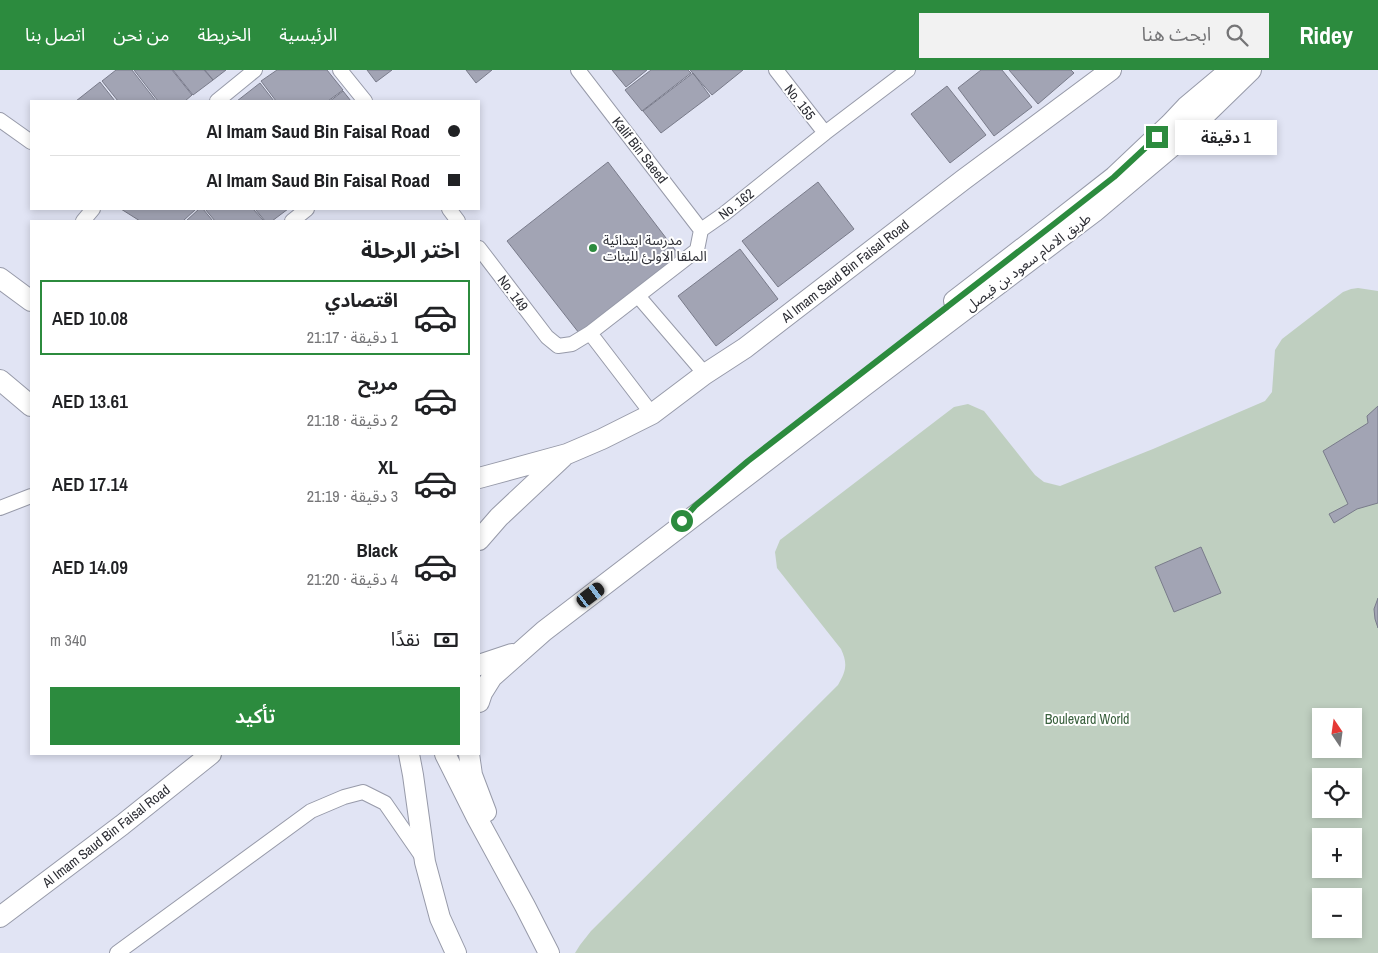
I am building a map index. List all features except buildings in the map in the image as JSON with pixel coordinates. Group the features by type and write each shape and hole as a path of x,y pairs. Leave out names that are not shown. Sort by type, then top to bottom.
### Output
{"main road":[{"name":"Al Imam Saud Bin Faisal Road","path":"567,454 652,414 705,374 745,348 970,174 1112,70"},
{"path":"669,535 695,506 748,461 1114,177 1186,107 1230,70"},
{"name":"طريق الامام سعود بن فيصل","path":"521,651 544,631 669,535 1064,236 1176,143 1251,70"},
{"path":"0,278 29,295"},
{"path":"0,380 30,405"},
{"path":"480,478 567,454"},
{"path":"480,539 504,512 567,454"},
{"path":"480,665 521,651"},
{"path":"480,699 492,677 521,651"},
{"name":"Al Imam Saud Bin Faisal Road","path":"0,905 189,755"},
{"name":"Al Imam Saud Bin Faisal Road","path":"0,917 122,825 210,755"},
{"path":"408,755 413,775 425,862 440,918 456,953"},
{"path":"445,755 476,818 549,953"},
{"path":"469,755 472,775 479,794 525,906"}],"street":[{"path":"218,100 255,70"},
{"path":"340,70 364,100"},
{"name":"Kalif Bin Saeed","path":"578,70 701,230"},
{"name":"No. 155","path":"776,70 825,133"},
{"name":"No. 162","path":"701,230 908,70"},
{"path":"0,120 30,141"},
{"path":"84,220 92,210"},
{"path":"293,220 306,210"},
{"path":"652,414 590,333 697,250 701,230"},
{"name":"No. 149","path":"480,249 547,337 558,346 572,344 590,333"},
{"path":"638,296 705,374"},
{"path":"0,508 30,496"},
{"path":"117,953 311,811 344,797 364,792 385,803 425,862"}],"green space":[{"name":"Boulevard World","path":"1358,288 1378,291 1378,953 575,953 591,931 841,680 845,659 841,649 777,568 775,552 780,540 954,407 968,404 984,411 1035,475 1044,482 1060,486 1265,401 1272,392 1275,350 1282,339 1343,292"}],"place":[{"name":"مدرسة ابتدائية الملقا الاولئ للبنات","path":"593,248"}],"route":[{"path":"682,521 695,506 748,461 1114,177 1157,137"}]}
